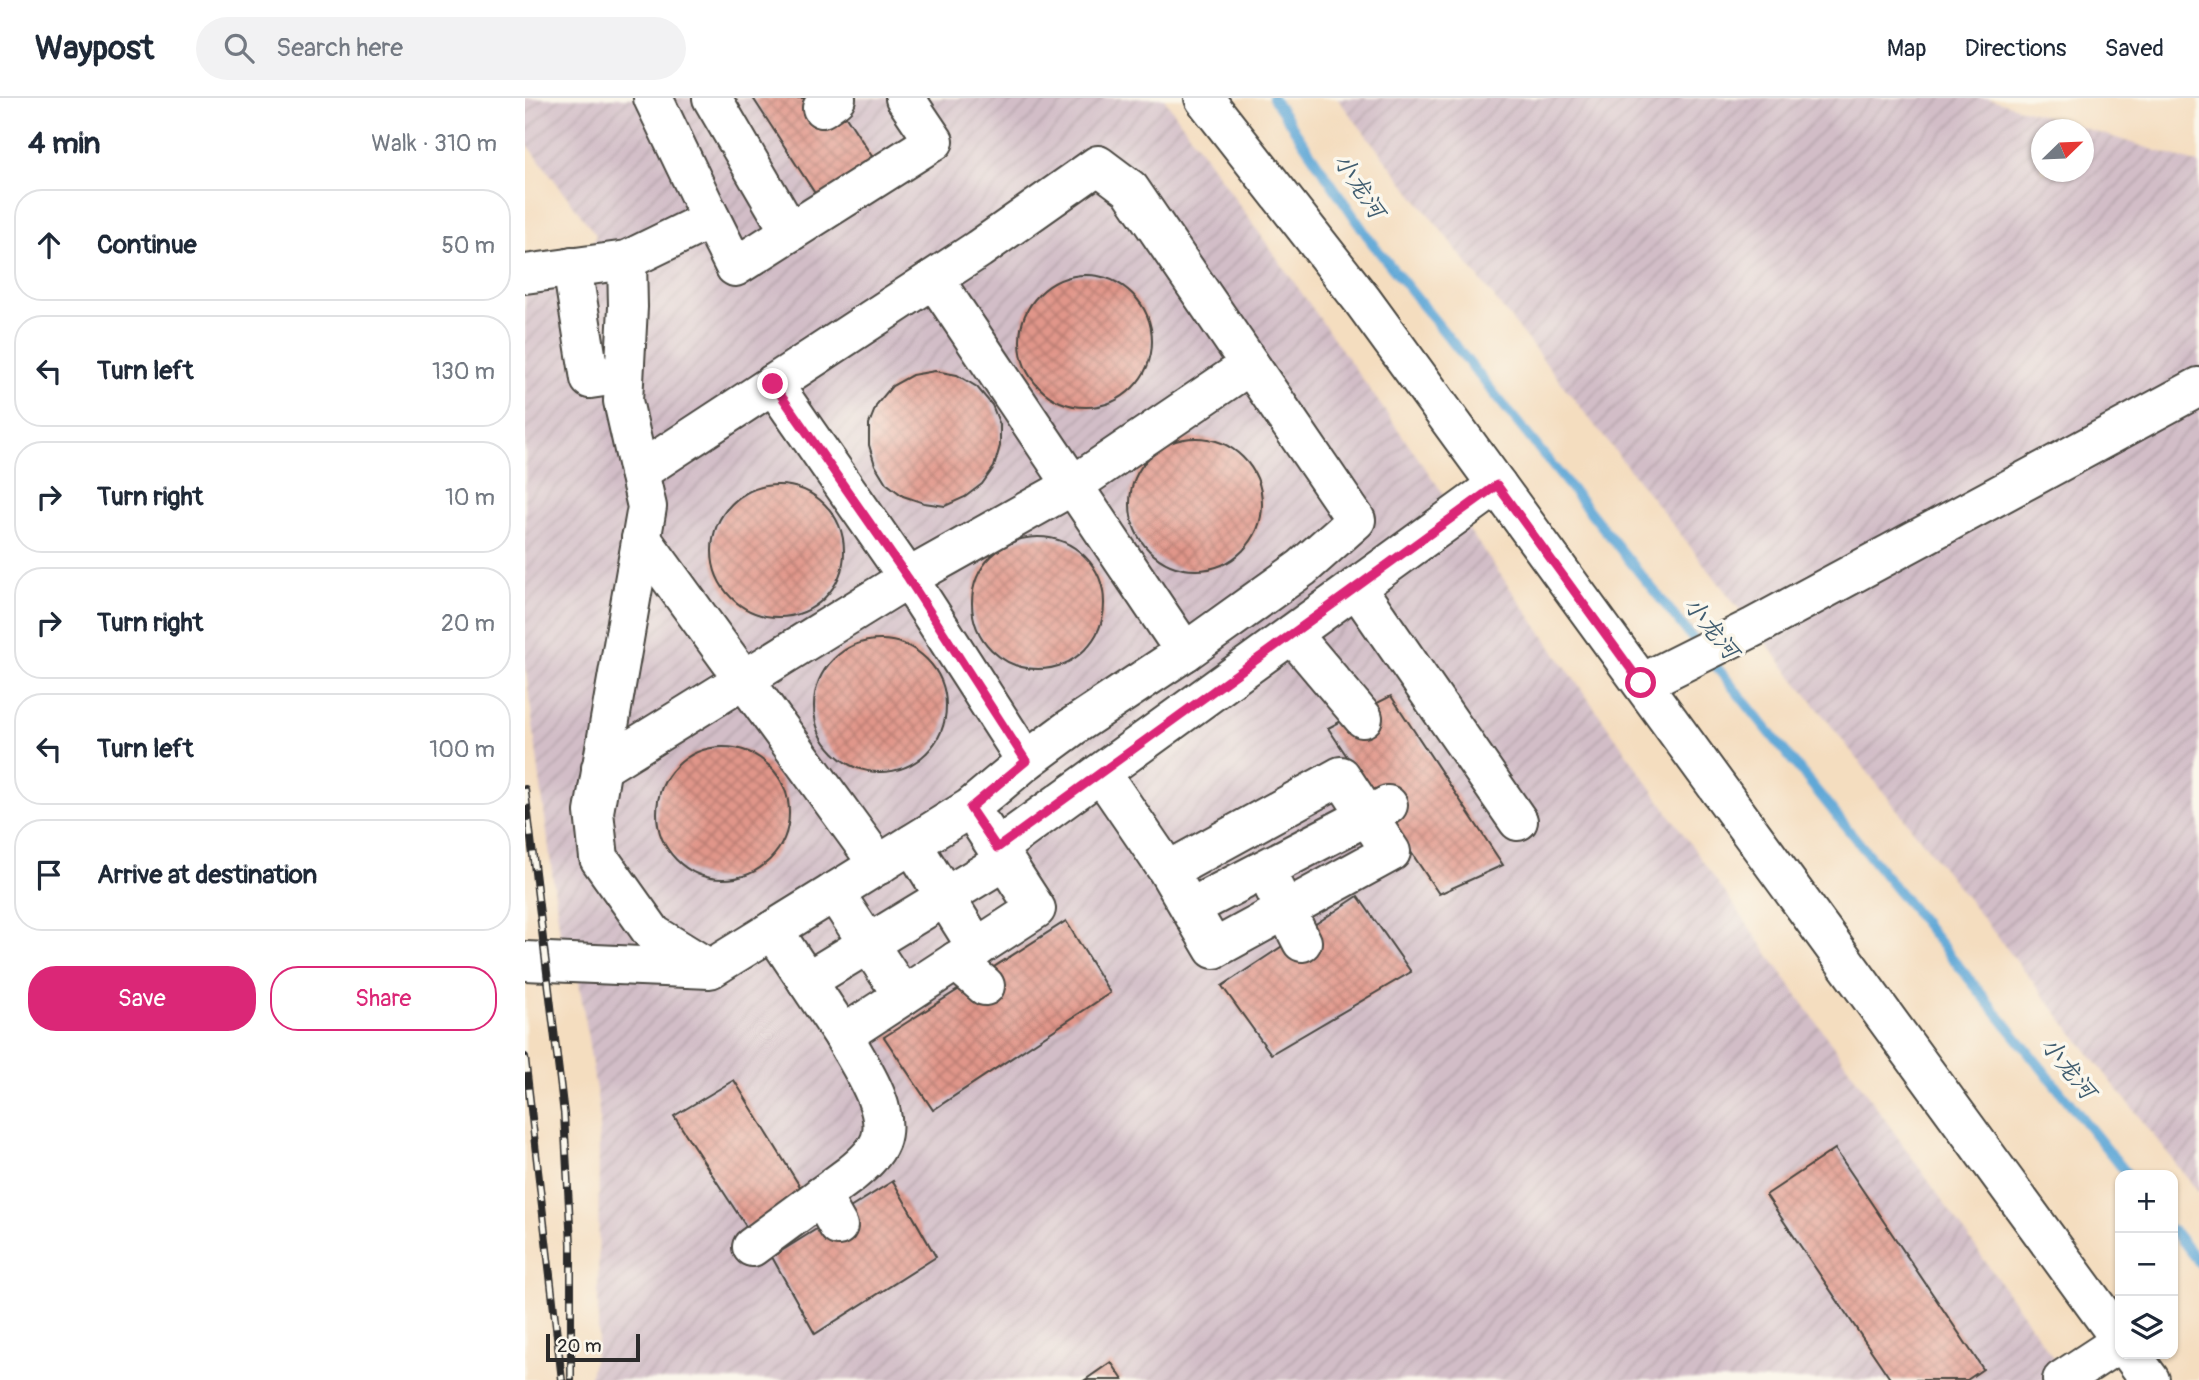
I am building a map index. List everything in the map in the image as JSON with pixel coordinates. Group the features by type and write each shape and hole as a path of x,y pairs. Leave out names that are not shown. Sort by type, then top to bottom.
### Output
{"street":[{"path":"653,98 735,267 934,141 905,98"},
{"path":"1204,98 1362,300 2115,1333"},
{"path":"676,145 719,112 790,232"},
{"path":"525,961 710,969 970,808 1026,761 1302,568 1356,520 1131,189 1098,165 979,250 639,472"},
{"path":"525,274 627,260 711,219"},
{"path":"627,260 623,401 647,507 594,812 599,858 653,934 710,969"},
{"path":"572,267 590,379 624,374"},
{"path":"933,279 1185,652"},
{"path":"581,323 627,317"},
{"path":"601,768 908,578 1072,486 1250,365"},
{"path":"773,384 908,578 1026,761"},
{"path":"1641,683 1754,628 2199,387"},
{"path":"807,981 945,897 1101,773 1497,485"},
{"path":"641,538 879,865"},
{"path":"1356,587 1518,821"},
{"path":"1292,634 1363,718"},
{"path":"1101,773 1168,871 1214,949 1294,926 1345,878 1391,852 1377,810 1341,776 1168,871"},
{"path":"1297,800 1323,838 1345,878"},
{"path":"843,1035 1036,909 970,808"},
{"path":"1190,908 1377,810"},
{"path":"1242,831 1294,926"},
{"path":"912,844 945,897 966,955 985,986"},
{"path":"834,892 903,996"},
{"path":"752,1247 776,1213 829,1211 880,1142 883,1126 879,1101 843,1035 773,930"},
{"path":"2062,1380 2115,1343"},
{"path":"2135,1359 2150,1380"}],"shaded area":[{"path":"525,98 1164,98 2069,1380 589,1380 598,1339 599,1110 579,981 563,956 525,664 525,266 588,256 596,235 525,141"},
{"path":"1337,98 1988,98 2055,119 2031,119 2031,182 2094,182 2094,131 2199,164 2199,1193"}],"building":[{"path":"753,98 834,98 875,161 818,198"},
{"path":"1086,275 1111,280 1133,294 1147,316 1152,341 1147,366 1133,388 1111,402 1086,407 1061,402 1039,388 1025,366 1020,341 1025,316 1039,294 1061,280"},
{"path":"935,371 957,375 977,387 992,405 1000,425 1000,446 994,467 982,484 965,497 945,506 903,496 886,483 875,465 869,445 869,424 877,404 892,386 912,375"},
{"path":"1196,438 1221,443 1243,457 1257,479 1262,504 1257,529 1243,551 1221,565 1196,570 1171,565 1149,551 1135,529 1130,504 1135,479 1149,457 1171,443"},
{"path":"778,485 803,490 825,504 839,526 844,551 839,576 825,598 803,612 778,617 753,612 731,598 717,576 712,551 717,526 731,504 753,490"},
{"path":"1038,537 1063,542 1085,556 1099,578 1104,603 1099,628 1085,650 1063,664 1038,669 1013,664 991,650 977,628 972,603 977,578 991,556 1013,542"},
{"path":"880,640 905,645 927,659 941,681 946,706 941,731 927,753 905,767 880,772 855,767 833,753 819,731 814,706 819,681 833,659 855,645"},
{"path":"1391,696 1503,865 1439,894 1328,728"},
{"path":"723,747 748,752 770,766 784,788 789,813 784,838 770,860 748,874 723,879 698,874 676,860 662,838 657,813 662,788 676,766 698,752"},
{"path":"1358,896 1411,972 1271,1054 1222,986"},
{"path":"1066,921 1110,993 933,1110 884,1037"},
{"path":"734,1080 804,1193 747,1228 674,1116"},
{"path":"1835,1149 1983,1369 1967,1380 1891,1380 1766,1195"},
{"path":"893,1181 936,1257 815,1334 772,1257"},
{"path":"1111,1362 1123,1380 1085,1380"}],"waterway":[{"name":"小龙河","path":"1273,98 1372,243 1698,645"},
{"name":"小龙河","path":"1710,659 2124,1170"},
{"name":"小龙河","path":"2175,1233 2199,1263"}],"railway":[{"path":"525,789 564,1114 571,1244 571,1380"},
{"path":"525,1057 562,1380"}],"route":[{"path":"773,384 908,578 1026,761 970,808 997,848 1497,485 1641,683"}]}
